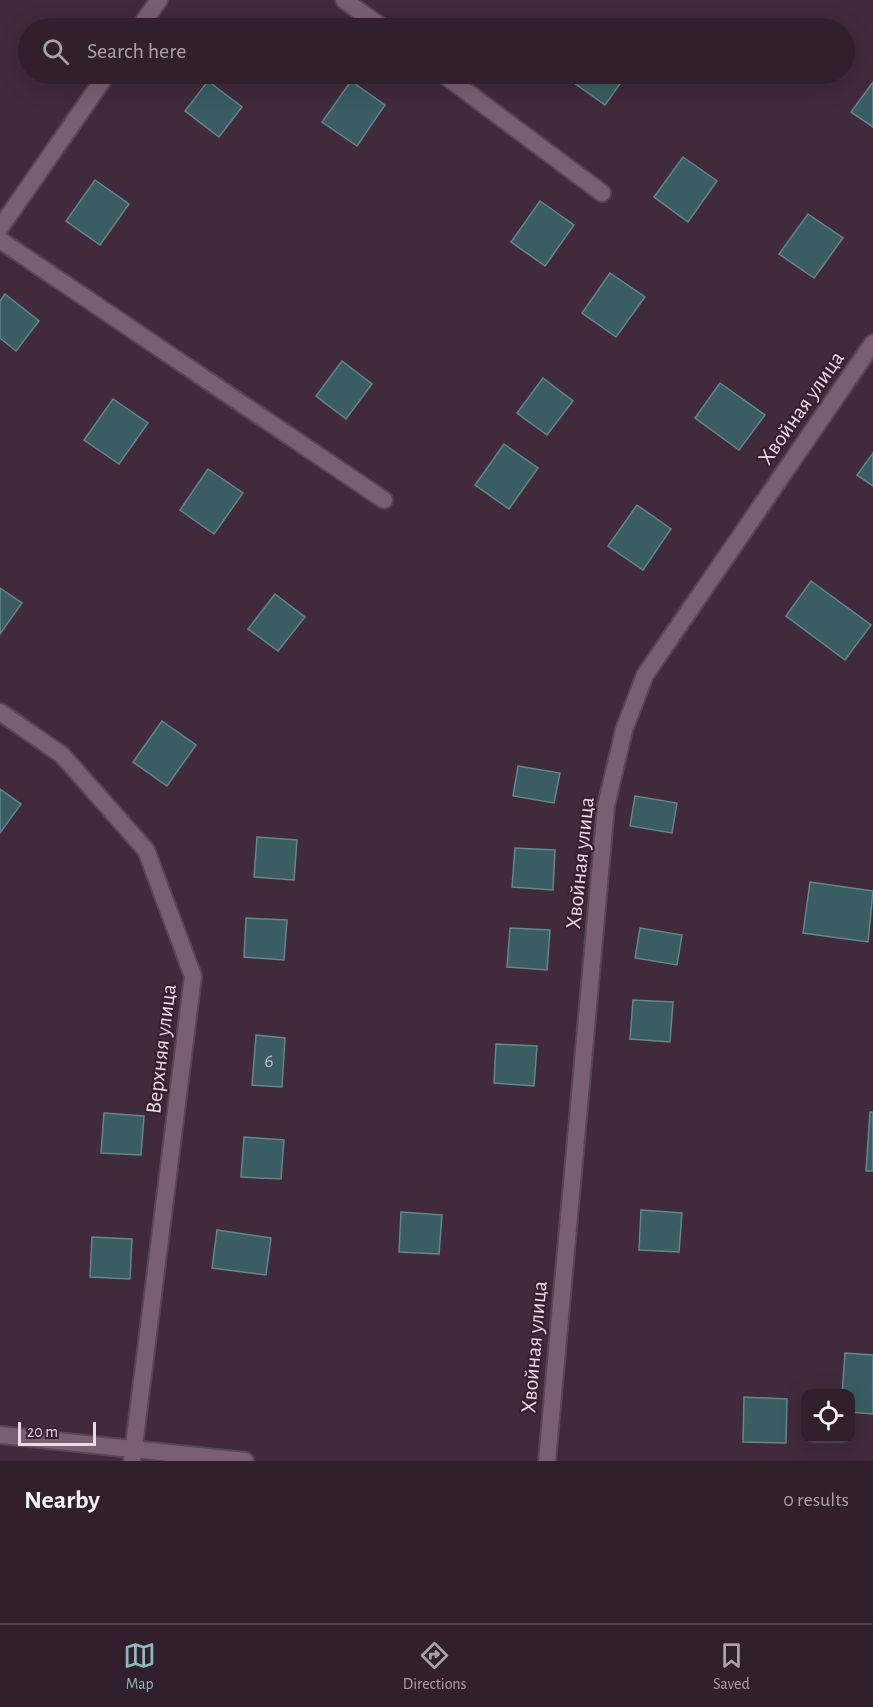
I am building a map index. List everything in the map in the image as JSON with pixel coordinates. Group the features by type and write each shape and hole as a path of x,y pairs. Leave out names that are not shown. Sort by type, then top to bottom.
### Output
{"street":[{"path":"146,18 159,0"},
{"path":"344,0 368,18"},
{"path":"0,228 101,84"},
{"path":"456,84 602,193"},
{"path":"0,240 384,500"},
{"name":"Хвойная улица","path":"547,1461 606,806 624,730 645,675 873,343"},
{"name":"Верхняя улица","path":"0,712 62,754 146,850 193,976 132,1455"},
{"path":"0,1435 132,1455 245,1461"}],"building":[{"path":"873,82 873,127 851,112"},
{"path":"206,84 212,84 242,107 219,137 185,111"},
{"path":"349,84 355,84 385,105 357,146 322,122"},
{"path":"576,84 620,84 605,105"},
{"path":"683,157 717,181 688,222 654,197"},
{"path":"95,180 129,204 100,245 66,221"},
{"path":"540,201 574,225 545,266 511,242"},
{"path":"808,214 843,238 814,278 779,254"},
{"path":"610,273 645,297 616,337 582,313"},
{"path":"5,294 39,321 16,351 0,338 0,301"},
{"path":"342,361 372,384 346,419 316,396"},
{"path":"543,378 573,401 547,435 517,413"},
{"path":"720,383 765,415 739,450 695,418"},
{"path":"113,399 148,423 119,464 84,440"},
{"path":"504,444 538,468 509,509 475,485"},
{"path":"873,453 873,486 857,475"},
{"path":"208,469 243,493 214,534 180,510"},
{"path":"637,505 671,529 643,570 608,546"},
{"path":"811,581 871,625 845,660 786,616"},
{"path":"0,588 22,603 0,634"},
{"path":"275,594 305,617 278,651 248,629"},
{"path":"162,721 196,745 167,786 133,762"},
{"path":"518,766 560,773 554,803 513,796"},
{"path":"0,789 21,804 0,833"},
{"path":"635,796 677,803 672,833 630,826"},
{"path":"257,837 297,840 294,880 254,877"},
{"path":"515,848 555,850 553,890 512,887"},
{"path":"810,882 873,891 868,942 803,933"},
{"path":"246,918 287,920 284,960 244,957"},
{"path":"510,928 550,930 547,970 507,967"},
{"path":"640,928 682,935 677,965 635,958"},
{"path":"633,1000 673,1002 670,1042 630,1039"},
{"path":"256,1035 285,1038 282,1087 252,1085"},
{"path":"496,1044 537,1046 534,1086 494,1083"},
{"path":"870,1112 873,1112 873,1171 866,1171"},
{"path":"104,1113 144,1116 141,1155 101,1153"},
{"path":"244,1137 284,1140 281,1179 241,1177"},
{"path":"641,1210 682,1213 679,1252 639,1250"},
{"path":"401,1212 442,1215 439,1254 399,1252"},
{"path":"217,1230 271,1238 266,1275 212,1268"},
{"path":"92,1237 132,1239 130,1279 90,1277"},
{"path":"845,1353 873,1355 873,1414 855,1412 855,1389 842,1389"},
{"path":"744,1397 787,1399 786,1443 743,1442"}]}
